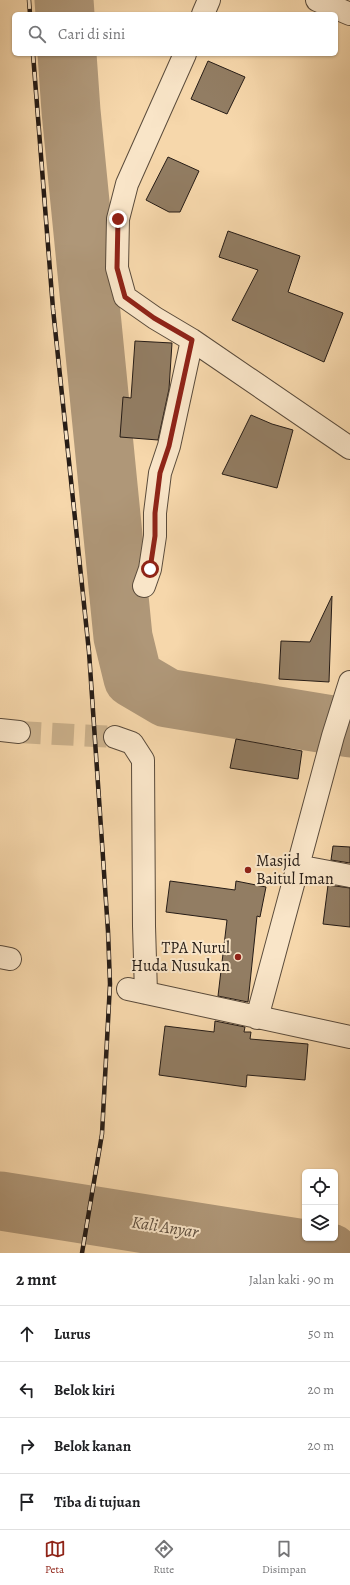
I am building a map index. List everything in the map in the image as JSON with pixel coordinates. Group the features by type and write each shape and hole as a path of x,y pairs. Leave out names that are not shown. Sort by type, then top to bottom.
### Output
{"street":[{"path":"204,12 210,0"},
{"path":"317,0 350,14"},
{"path":"184,56 127,184 118,219 117,268 125,297 154,318 192,340 350,448"},
{"path":"144,586 150,569 155,536 155,513 160,473 169,446 192,340"},
{"path":"257,1018 297,866 333,736 348,689"},
{"path":"115,737 132,743 143,760 144,926 137,991 350,1037"},
{"path":"297,866 350,876"}],"building":[{"path":"208,61 245,77 227,114 191,99"},
{"path":"168,157 199,171 180,212 169,212 146,200"},
{"path":"228,231 300,256 288,292 343,313 324,362 232,320 258,270 219,257"},
{"path":"135,341 172,343 169,389 158,440 120,437 123,397 131,398"},
{"path":"251,415 272,424 293,430 277,488 222,474"},
{"path":"332,596 329,682 279,679 281,641 310,642"},
{"path":"236,739 302,751 298,779 230,768"},
{"path":"333,846 350,847 350,863 331,860"},
{"path":"170,881 235,890 236,881 266,887 260,917 257,916 248,1002 218,996 227,920 166,912"},
{"path":"328,885 350,888 350,927 323,924"},
{"path":"215,1021 245,1027 244,1032 251,1032 250,1039 308,1044 305,1080 247,1075 246,1087 159,1075 165,1026 214,1032"}],"waterway":[{"path":"64,0 65,12"},
{"path":"67,56 71,111 123,637 133,678 167,698 350,728"},
{"name":"Kali Anyar","path":"0,1201 330,1253"}],"tunnel":[{"path":"19,732 115,737"}],"railway":[{"path":"29,0 30,12"},
{"path":"33,56 53,309 89,652 108,931 110,984 102,1134 82,1253"}],"place":[{"name":"Masjid Baitul Iman","path":"248,870"},
{"name":"TPA Nurul Huda Nusukan","path":"238,957"}],"route":[{"path":"118,219 117,268 125,297 154,318 192,340 176,408 169,446 160,473 155,513 155,536 150,569"}]}
